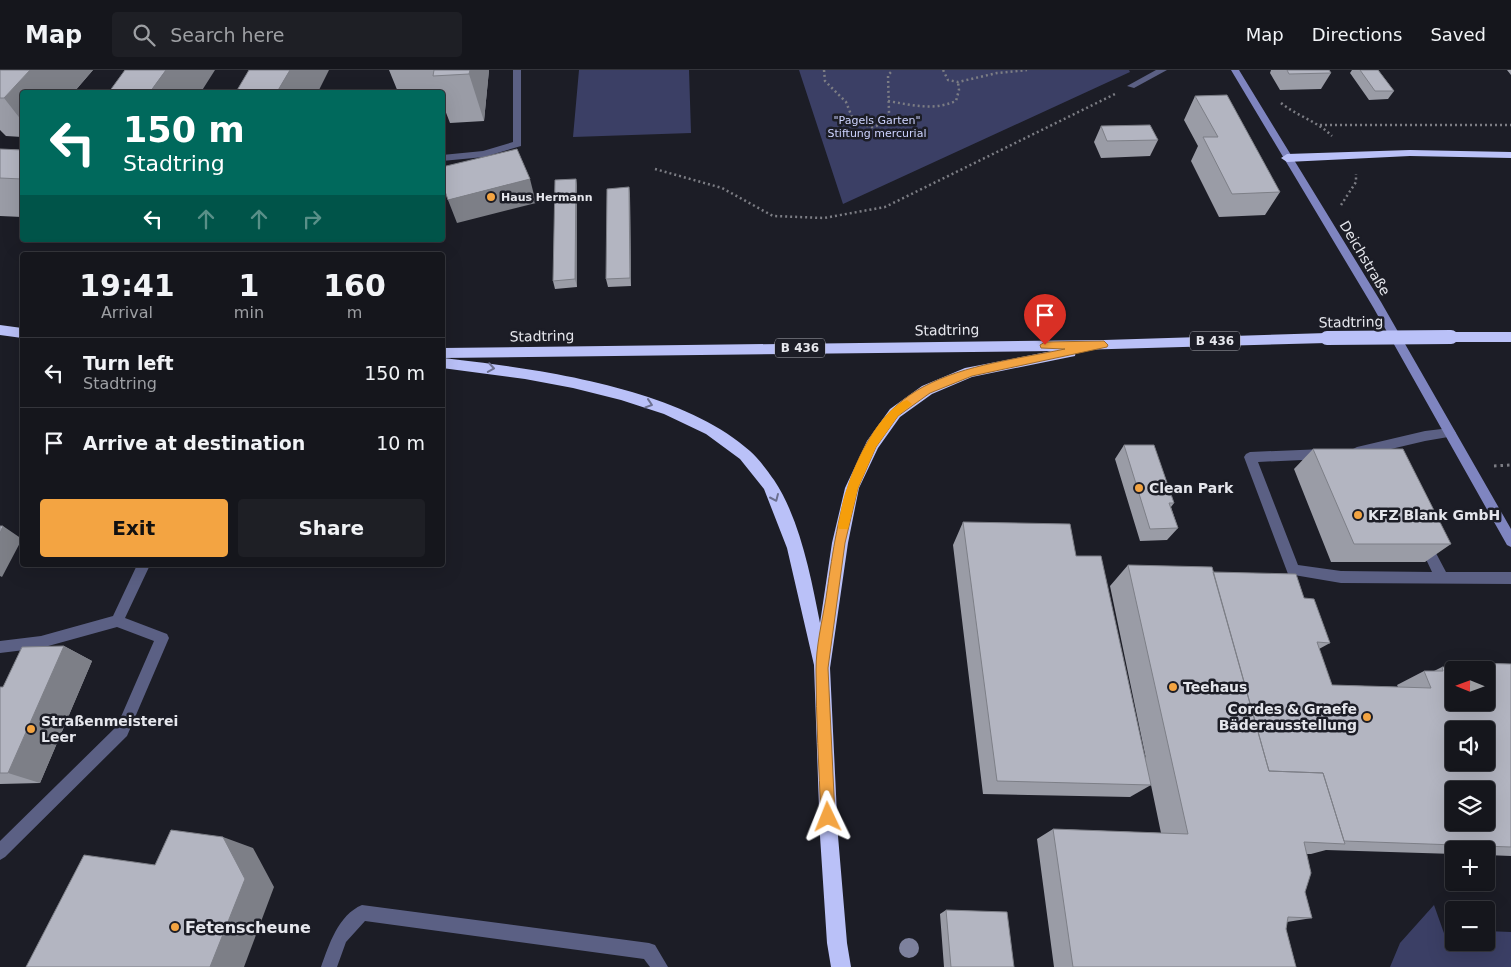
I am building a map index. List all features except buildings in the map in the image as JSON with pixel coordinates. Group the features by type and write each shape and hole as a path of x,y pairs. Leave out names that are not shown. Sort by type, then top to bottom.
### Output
{"highway":[{"path":"1287,158 1410,153 1511,155"},
{"path":"0,330 20,333"},
{"name":"Stadtring","path":"445,353 1104,345 1327,338 1511,337"},
{"path":"822,668 840,543 852,488 872,445 895,413 926,390 970,372 1104,345"},
{"path":"445,363 482,367 584,385 654,406 704,426 743,451 769,484 787,524 822,668 829,836 841,967"}],"main road":[{"name":"Deichstraße","path":"1235,70 1377,305 1511,541"}],"street":[{"path":"445,158 484,154 518,144 517,70"},
{"path":"1131,86 1163,70"},
{"path":"1450,433 1425,436 1382,452 1250,458 1293,570 1341,577 1511,578"},
{"path":"1421,534 1442,578"},
{"path":"117,621 143,567"},
{"path":"0,647 42,642 117,621 162,638 122,731 0,852"},
{"path":"329,967 340,937 362,913 649,951 660,967"}],"path":[{"path":"824,70 826,80 846,102 854,122 872,127 883,124 889,113 888,75 893,70"},
{"path":"943,70 948,80 958,82 997,73 1027,70"},
{"path":"888,101 930,108 945,107 956,101 959,90 958,82"},
{"path":"655,169 722,188 772,216 824,218 884,207 1131,86"},
{"path":"1320,125 1511,125"}],"green space":[{"path":"579,70 689,70 691,133 573,137"},
{"name":"\"Pagels Garten\" Stiftung mercurial","path":"799,70 1129,70 1130,72 843,204"},
{"path":"1434,905 1445,936 1445,951 1495,951 1495,931 1511,932 1511,967 1390,967 1400,943"}],"slow traffic":[{"path":"844,525 852,488 872,445 895,413 907,404"}],"place":[{"name":"Haus Hermann","path":"491,197"},
{"name":"Clean Park","path":"1139,488"},
{"name":"KFZ Blank GmbH","path":"1358,515"},
{"name":"Teehaus","path":"1173,687"},
{"name":"Cordes & Graefe Bäderausstellung","path":"1367,717"},
{"name":"Straßenmeisterei Leer","path":"31,729"},
{"name":"Fetenscheune","path":"175,927"}],"route":[{"path":"828,817 822,668 840,543 852,488 872,445 895,413 926,390 970,372 1104,345 1045,345"}]}
